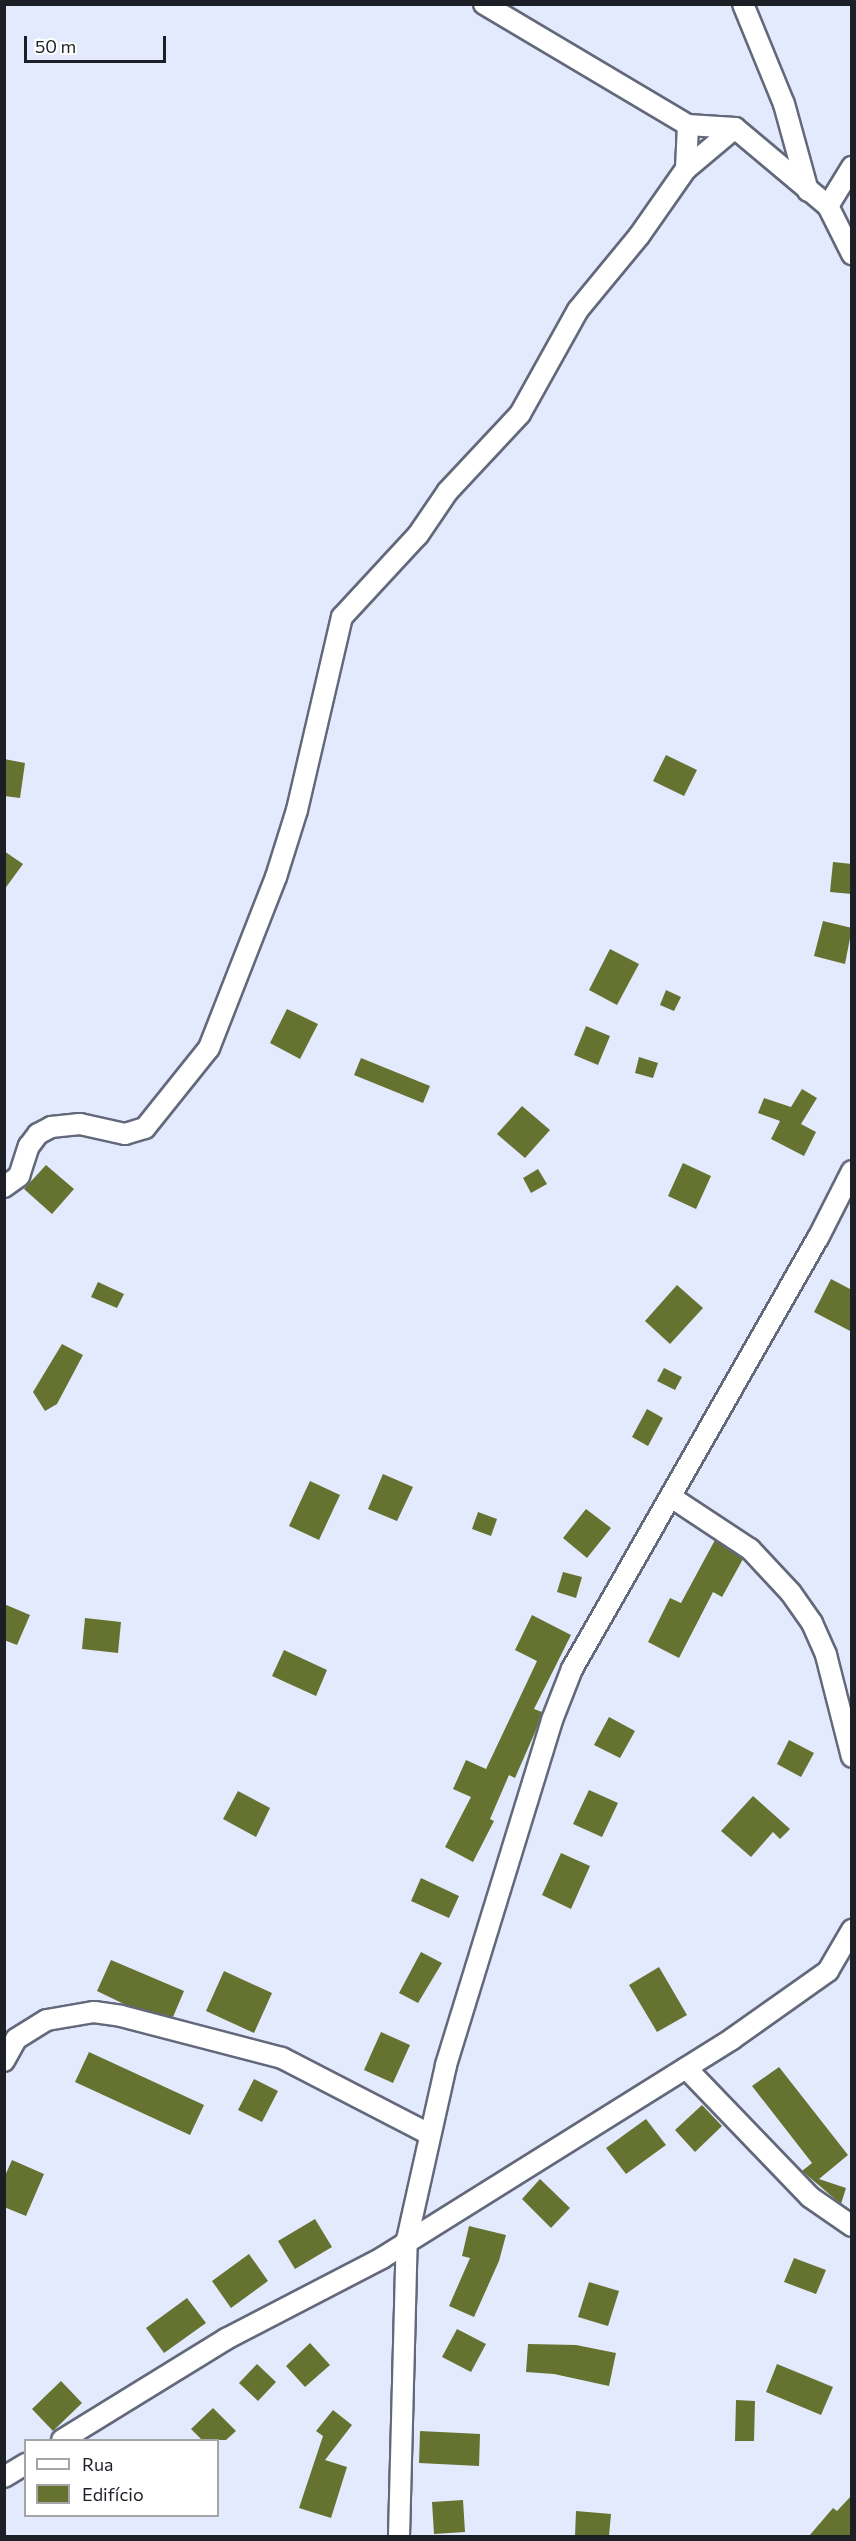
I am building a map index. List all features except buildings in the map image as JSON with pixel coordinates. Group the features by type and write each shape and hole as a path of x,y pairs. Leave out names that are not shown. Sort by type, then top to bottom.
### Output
{"street":[{"path":"484,4 688,125 735,128 828,206 852,254"},
{"path":"743,4 784,104 808,191"},
{"path":"686,169 688,125"},
{"path":"4,1186 20,1176 29,1146 38,1134 51,1127 81,1124 125,1134 145,1128 209,1048 283,855 342,617 418,535 448,491 520,414 578,310 639,236 686,169 735,128"},
{"path":"828,206 852,167"},
{"path":"399,2536 407,2240 429,2134 472,1980 568,1680 818,1238 852,1171"},
{"path":"670,1497 750,1549 791,1593 812,1623 826,1655 852,1757"},
{"path":"64,2439 226,2339 382,2258 407,2240 686,2068 828,1971 852,1930"},
{"path":"4,2061 16,2039 47,2020 94,2012 121,2016 282,2058 429,2134"},
{"path":"686,2068 810,2197 852,2226"},
{"path":"5,2477 24,2465"}]}
